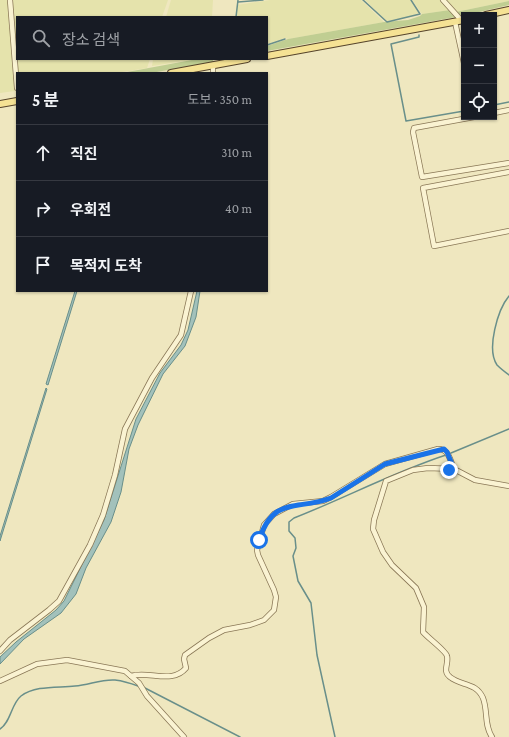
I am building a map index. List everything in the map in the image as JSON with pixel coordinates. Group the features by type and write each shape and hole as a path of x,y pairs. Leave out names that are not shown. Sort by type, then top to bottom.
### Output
{"main road":[{"path":"497,13 509,10"},
{"path":"268,56 460,20"},
{"path":"176,72 242,60"},
{"path":"0,104 16,101"}],"street":[{"path":"10,0 16,75"},
{"path":"443,0 460,20 463,48"},
{"path":"213,72 215,65"},
{"path":"497,112 509,110"},
{"path":"461,120 413,129 422,177 486,168 509,163"},
{"path":"486,168 488,176"},
{"path":"509,172 423,188 434,246 509,231"},
{"path":"441,175 443,184"},
{"path":"0,651 10,640 55,606 79,565 103,515 115,475 125,429 152,378 181,335 191,292"},
{"path":"131,676 142,673 165,677 183,671 186,668 184,659 185,655 209,638 224,630 250,626 270,615 274,610 276,597 257,550 264,525 279,511 293,504 323,501 358,482 385,464 438,449 444,449 447,452 454,469"},
{"path":"492,737 486,724 482,697 473,685 452,678 448,675 446,666 447,656 444,651 423,632 424,607 416,588 392,565 383,552 373,528 376,511 386,481 419,468 454,469 483,482 509,486"},
{"path":"0,681 37,664 67,660 111,667 124,671 139,683 146,696 184,737"}],"shaded area":[{"path":"0,0 8,0 15,91 0,93"},
{"path":"11,0 168,0 162,16 16,16 16,60 150,60 147,68 122,72 17,72"},
{"path":"171,0 213,0 212,16 166,16"},
{"path":"270,0 361,0 384,22 288,39 285,38 268,44 268,16 236,16 237,5"},
{"path":"365,0 410,0 419,13 408,17 387,21"},
{"path":"412,0 441,0 450,10 422,14"},
{"path":"446,0 509,0 509,1 456,12"},
{"path":"153,60 191,60 152,66"}],"green space":[{"path":"509,1 509,5 479,12 461,12 461,15 456,12"},
{"path":"450,10 456,17 268,51 268,46 288,39 384,22 408,20 422,14"},
{"path":"192,60 213,60 213,62 157,72 127,72"}],"water":[{"path":"75,292 77,292 48,385 46,384"},
{"path":"197,292 200,292 196,317 185,346 163,374 138,425 129,449 121,492 111,522 86,568 76,594 61,613 24,639 0,664 0,657 16,642 56,610 64,601 104,520 136,419 160,373 181,345 188,330"},
{"path":"46,388 47,389 0,541 0,536"}],"waterway":[{"path":"236,16 238,0"},
{"path":"238,2 263,0"},
{"path":"363,0 387,22 420,14 411,0"},
{"path":"419,35 419,37 391,44 406,121 461,112"},
{"path":"268,45 285,39"},
{"path":"497,104 509,102"},
{"path":"509,296 497,319 493,340 494,358 497,365 509,375"},
{"path":"451,453 509,429"},
{"path":"335,737 317,655 311,603 298,581 293,556 296,548 295,538 289,531 289,522 294,518 389,477 446,455"},
{"path":"0,729 7,722 18,699 27,692 33,690 68,687 110,680 138,686"},
{"path":"143,687 240,737"}],"route":[{"path":"259,540 264,525 274,514 293,504 323,501 331,498 374,473 385,464 438,449 444,449 447,452 454,469 449,470"}]}
